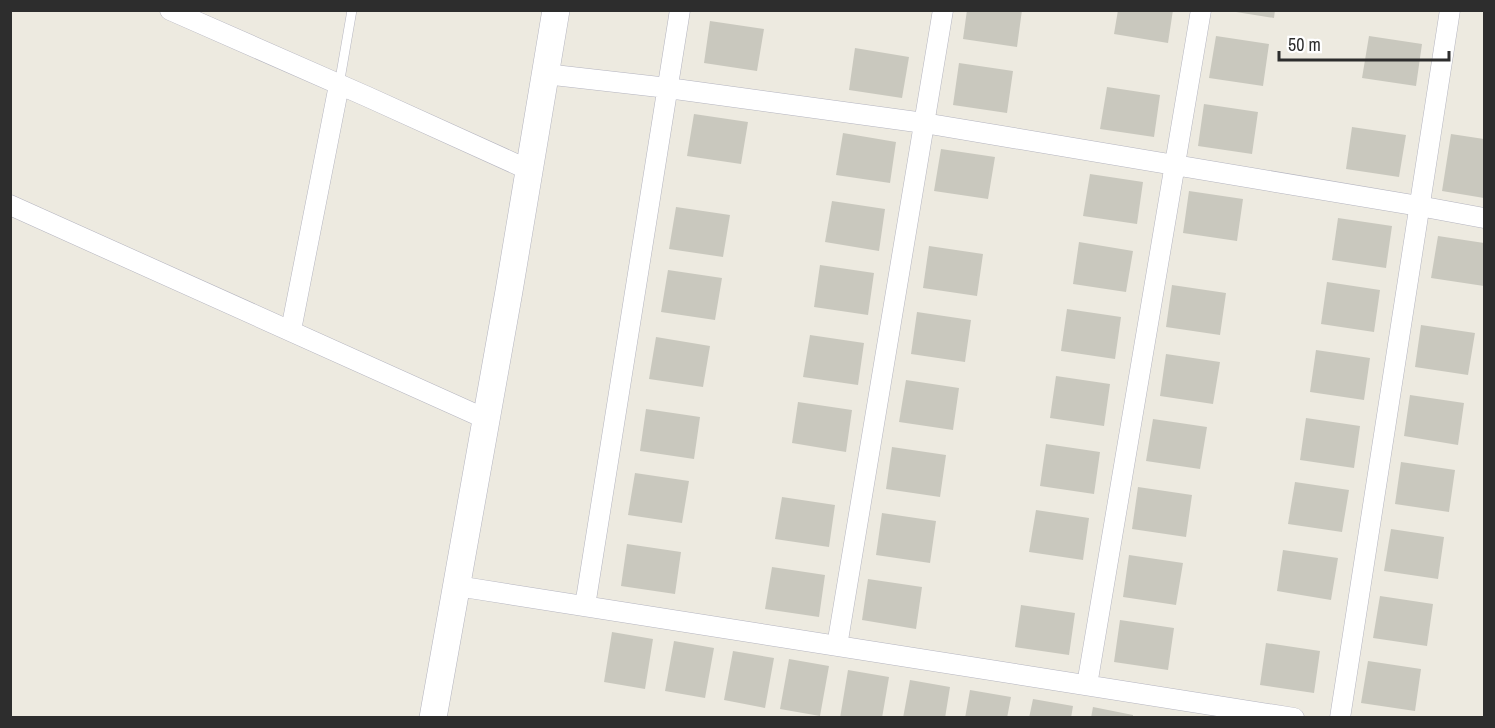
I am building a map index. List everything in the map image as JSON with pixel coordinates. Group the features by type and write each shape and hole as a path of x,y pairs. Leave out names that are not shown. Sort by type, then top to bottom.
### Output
{"main road":[{"path":"433,717 556,10"}],"street":[{"path":"170,10 529,170"},
{"path":"585,606 680,10"},
{"path":"837,646 943,10"},
{"path":"1087,685 1201,10"},
{"path":"1340,717 1450,10"},
{"path":"545,74 668,88 924,123 1485,218"},
{"path":"291,330 339,84"},
{"path":"10,205 486,419"},
{"path":"457,586 1087,685 1227,712 1294,717"}],"lane":[{"path":"339,84 352,10"}],"building":[{"path":"967,10 1022,10 1017,47 963,39"},
{"path":"1118,10 1173,10 1168,43 1114,34"},
{"path":"1236,10 1275,10 1274,18 1236,12"},
{"path":"710,21 764,29 757,71 704,63"},
{"path":"1216,36 1269,44 1263,86 1209,78"},
{"path":"1369,36 1422,44 1416,86 1362,78"},
{"path":"855,48 909,57 902,98 849,90"},
{"path":"959,63 1013,71 1007,113 953,105"},
{"path":"1107,87 1160,95 1154,137 1100,129"},
{"path":"1204,104 1258,112 1252,154 1198,146"},
{"path":"694,114 748,122 741,164 687,156"},
{"path":"1352,127 1406,135 1399,177 1346,169"},
{"path":"843,133 896,142 890,183 836,175"},
{"path":"1451,134 1484,139 1484,198 1442,191"},
{"path":"941,149 995,157 988,199 934,191"},
{"path":"1090,174 1143,182 1137,224 1083,216"},
{"path":"1189,191 1243,199 1237,241 1183,233"},
{"path":"832,201 885,209 879,251 825,242"},
{"path":"676,207 730,215 723,257 669,249"},
{"path":"1338,218 1392,226 1386,268 1332,260"},
{"path":"1438,236 1484,243 1484,286 1431,278"},
{"path":"1079,242 1133,251 1126,292 1073,284"},
{"path":"929,246 983,254 977,296 923,288"},
{"path":"820,265 874,273 868,315 814,307"},
{"path":"668,270 722,278 715,320 661,312"},
{"path":"1327,282 1380,290 1374,332 1321,324"},
{"path":"1172,285 1226,293 1220,335 1166,327"},
{"path":"1067,309 1121,317 1115,359 1061,351"},
{"path":"917,312 971,320 965,362 911,354"},
{"path":"1421,325 1475,333 1468,375 1415,367"},
{"path":"810,335 864,343 858,385 803,377"},
{"path":"656,337 710,346 703,387 649,379"},
{"path":"1316,350 1370,358 1364,400 1310,392"},
{"path":"1166,354 1220,362 1213,404 1160,396"},
{"path":"1056,376 1110,384 1104,426 1050,418"},
{"path":"906,380 959,388 953,430 899,422"},
{"path":"1410,395 1464,403 1458,445 1404,436"},
{"path":"798,402 852,410 846,452 792,443"},
{"path":"646,409 700,417 694,459 640,451"},
{"path":"1306,418 1360,426 1354,468 1300,460"},
{"path":"1153,419 1207,427 1200,469 1146,461"},
{"path":"1046,444 1100,452 1094,494 1040,486"},
{"path":"892,447 946,455 940,497 886,489"},
{"path":"1401,462 1455,470 1449,512 1395,504"},
{"path":"635,473 689,481 682,523 628,515"},
{"path":"1295,482 1349,490 1342,532 1288,524"},
{"path":"1138,487 1192,495 1186,537 1132,529"},
{"path":"782,497 835,505 829,547 775,539"},
{"path":"1036,510 1089,518 1083,560 1029,552"},
{"path":"882,513 936,521 930,563 876,555"},
{"path":"1391,529 1444,537 1438,579 1384,571"},
{"path":"627,544 681,552 675,594 621,586"},
{"path":"1283,550 1338,558 1331,600 1277,591"},
{"path":"1129,555 1183,563 1176,605 1123,597"},
{"path":"772,567 825,575 819,617 765,609"},
{"path":"868,579 922,587 916,629 862,620"},
{"path":"1380,596 1433,604 1427,646 1373,638"},
{"path":"1021,605 1075,613 1069,655 1015,647"},
{"path":"1120,620 1174,628 1168,670 1114,662"},
{"path":"612,632 653,639 645,689 604,682"},
{"path":"674,641 714,648 705,698 665,691"},
{"path":"1266,643 1320,651 1314,693 1260,685"},
{"path":"733,651 774,658 765,708 724,700"},
{"path":"789,659 829,666 820,716 780,709"},
{"path":"1368,661 1421,669 1415,711 1361,703"},
{"path":"848,670 889,677 882,718 840,718"},
{"path":"910,680 950,687 945,718 903,718"},
{"path":"970,690 1011,697 1007,718 965,718"},
{"path":"1033,699 1073,706 1071,718 1029,718"},
{"path":"1093,707 1133,715 1133,718 1091,718"}]}
